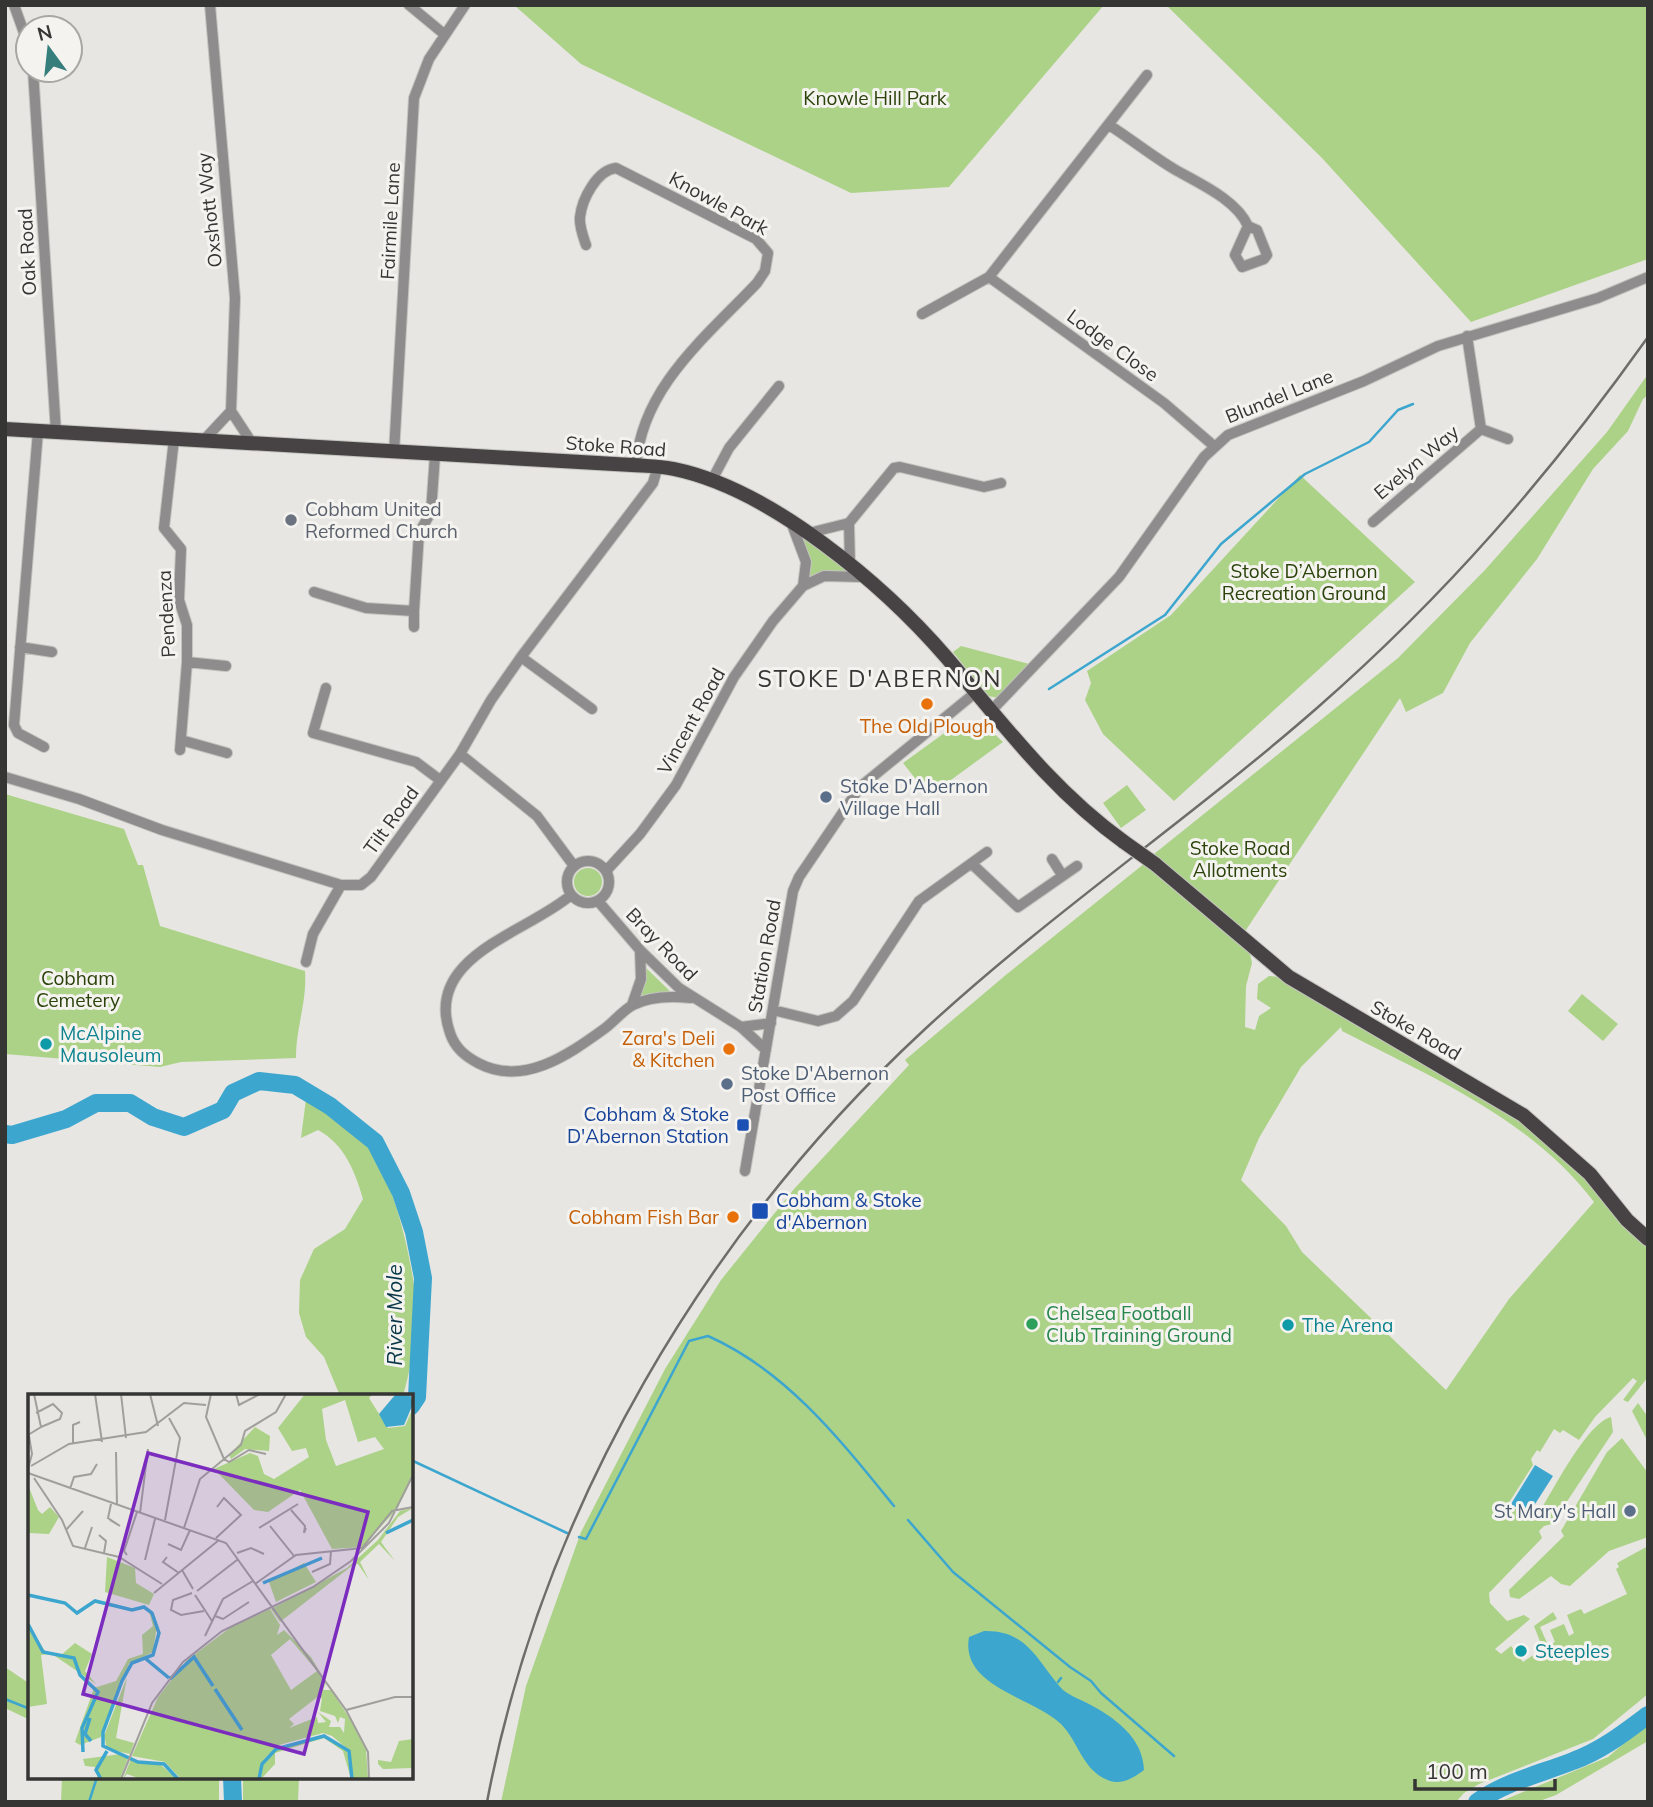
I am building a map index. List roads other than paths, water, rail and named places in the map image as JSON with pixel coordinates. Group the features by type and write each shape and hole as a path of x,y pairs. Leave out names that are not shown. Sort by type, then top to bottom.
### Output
{"main road":[{"name":"Stoke Road","path":"5,429 636,465 658,467 712,480 789,518 850,566 921,629 990,712 1088,816 1155,864 1289,977 1523,1115 1590,1174 1648,1239"}],"street":[{"name":"Oxshott Way","path":"210,5 235,298 231,411"},
{"path":"409,5 444,34"},
{"name":"Fairmile Lane","path":"394,453 414,98 429,59 465,5"},
{"path":"922,314 989,277 1147,75"},
{"name":"Oak Road","path":"34,84 56,432"},
{"path":"1109,125 1174,169 1208,188 1238,211 1248,226"},
{"name":"Knowle Park","path":"586,245 580,225 582,210 601,174 615,168 756,240 768,253 765,271 757,283 658,393 643,422 636,465"},
{"name":"Lodge Close","path":"989,277 1164,403 1214,446"},
{"name":"Blundel Lane","path":"990,712 1119,577 1214,446 1247,426 1364,381 1438,346 1598,298 1648,277"},
{"name":"Evelyn Way","path":"1466,336 1481,429"},
{"path":"712,480 729,448 777,388 784,399"},
{"path":"203,441 231,411 252,443"},
{"name":"Evelyn Way","path":"1481,429 1508,439"},
{"name":"Evelyn Way","path":"1373,522 1481,429"},
{"path":"38,431 14,725 18,733 44,747"},
{"name":"Pendenza","path":"174,439 164,528 181,549 179,600 187,625 187,662 180,745 228,753"},
{"path":"414,627 419,533 431,512 435,455"},
{"name":"Tilt Road","path":"341,885 356,887 371,877 460,754 491,700 521,657 653,483 658,467"},
{"path":"809,533 849,523 894,468 900,467 984,487 1001,483"},
{"path":"789,518 806,562 803,586"},
{"path":"849,523 850,566"},
{"path":"803,586 824,576 862,577"},
{"name":"Vincent Road","path":"606,871 640,834 670,793 734,677 773,621 803,586"},
{"path":"314,592 366,608 414,611"},
{"path":"20,648 52,652"},
{"path":"521,657 592,709"},
{"path":"187,662 226,666"},
{"path":"326,688 313,733 416,762 440,780"},
{"name":"Station Road","path":"745,1171 793,891 799,877 860,787 975,693"},
{"path":"460,754 537,816 575,866"},
{"path":"5,777 79,799 162,830 341,885 313,934 306,962"},
{"path":"773,1010 818,1021 836,1016 853,1001 919,901 987,852"},
{"path":"1052,859 1062,875"},
{"path":"598,901 581,902 571,895 567,883 575,866 592,861 606,871"},
{"path":"972,864 1018,907 1077,866"},
{"name":"Bray Road","path":"606,871 610,884 598,901 640,950 691,998 741,1027 766,1050"},
{"path":"571,895 555,909 476,955 463,966 447,992 444,1006 451,1036 458,1049 485,1066 500,1071 534,1070 552,1062 603,1030 632,1005 664,998 691,998"},
{"path":"632,1005 641,979 640,950"},
{"path":"741,1027 771,1023"}],"water":[{"path":"1535,1465 1553,1476 1528,1515 1511,1504"},
{"path":"984,1631 999,1632 1022,1642 1063,1690 1117,1722 1133,1738 1144,1770 1119,1782 1101,1776 1087,1763 1061,1724 987,1679 976,1668 969,1654 969,1637"}],"waterway":[{"path":"1049,689 1165,615 1221,544 1305,474 1369,442 1398,410 1413,404"},
{"name":"River Mole","path":"5,1134 12,1135 66,1119 96,1103 130,1103 153,1117 184,1127 223,1110 233,1093 259,1081 295,1085 330,1106 375,1142 401,1193 414,1232 423,1278 417,1397 413,1403"},
{"path":"579,1537 586,1539 689,1341 708,1336 763,1368 788,1388 833,1433 894,1506"},
{"path":"413,1461 567,1533"},
{"path":"908,1520 953,1572 1091,1681 1101,1693 1174,1756"},
{"path":"1058,1682 1061,1678"},
{"path":"5,1699 28,1708"},
{"name":"River Mole","path":"1477,1802 1512,1783 1593,1752 1648,1715"},
{"path":"89,1802 96,1779"},
{"name":"River Mole","path":"232,1779 233,1802"}],"railway":[{"path":"487,1802 513,1693 548,1586 592,1482 644,1382 704,1286 771,1195 845,1109 924,1030 1069,907 1269,749 1409,622 1534,486 1648,337"}],"place":[{"name":"Cobham United Reformed Church","path":"291,520"},
{"name":"The Old Plough","path":"927,704"},
{"name":"Stoke D'Abernon Village Hall","path":"826,797"},
{"name":"McAlpine Mausoleum","path":"46,1044"},
{"name":"Zara's Deli & Kitchen","path":"729,1049"},
{"name":"Stoke D'Abernon Post Office","path":"727,1084"},
{"name":"Cobham & Stoke D'Abernon Station","path":"743,1125"},
{"name":"Cobham & Stoke d'Abernon","path":"760,1211"},
{"name":"Cobham Fish Bar","path":"733,1217"},
{"name":"Chelsea Football Club Training Ground","path":"1032,1324"},
{"name":"The Arena","path":"1288,1325"},
{"name":"St Mary's Hall","path":"1630,1511"},
{"name":"Steeples","path":"1521,1651"}],"district":[{"name":"STOKE D'ABERNON","path":"880,679"}],"park label":[{"name":"Knowle Hill Park","path":"875,98"},
{"name":"Stoke D’Abernon Recreation Ground","path":"1304,582"},
{"name":"Stoke Road Allotments","path":"1240,859"},
{"name":"Cobham Cemetery","path":"78,989"}]}
